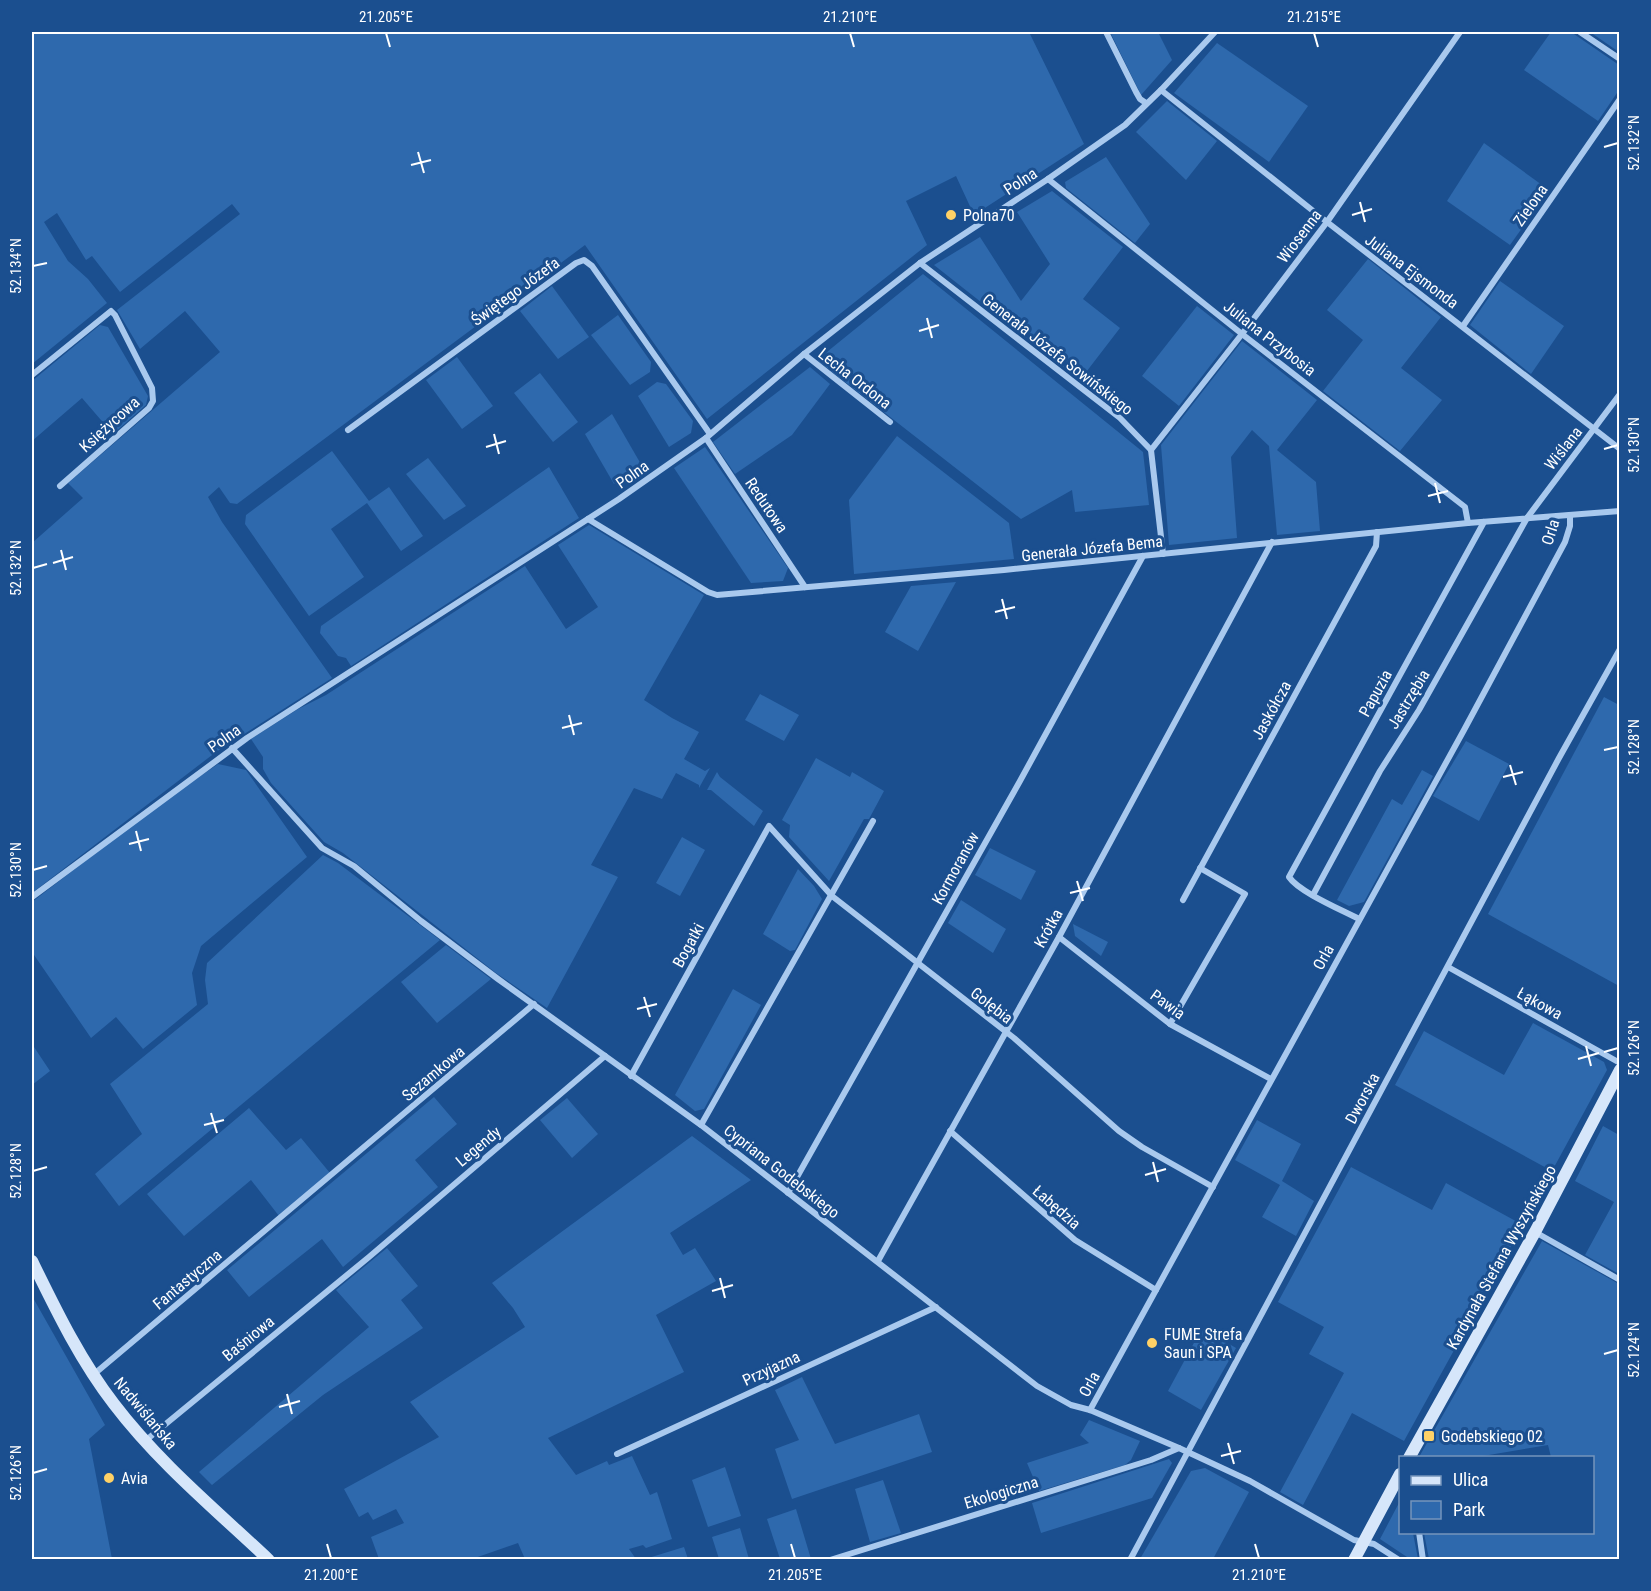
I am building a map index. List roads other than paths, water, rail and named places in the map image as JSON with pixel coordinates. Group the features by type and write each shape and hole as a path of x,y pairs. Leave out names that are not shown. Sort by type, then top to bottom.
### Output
{"main road":[{"name":"Kardynała Stefana Wyszyńskiego","path":"1410,1456 1534,1232 1620,1070"},
{"name":"Nadwiślańska","path":"32,1261 93,1375 113,1403 145,1441 269,1560"},
{"path":"1354,1560 1399,1477"}],"street":[{"path":"1106,32 1136,92 1146,103"},
{"name":"Polna","path":"32,897 232,748 588,519 708,436 804,354 920,263 1125,125 1215,32"},
{"name":"Wiosenna","path":"1151,450 1327,222 1460,32"},
{"path":"1580,32 1620,59"},
{"name":"Juliana Ejsmonda","path":"1161,90 1620,449"},
{"name":"Zielona","path":"1463,326 1620,99"},
{"name":"Juliana Przybosia","path":"1048,179 1242,334 1465,507 1468,523"},
{"name":"Świętego Józefa","path":"348,430 576,263 584,260 591,266 708,436"},
{"name":"Generała Józefa Sowińskiego","path":"920,263 1120,418 1151,450"},
{"name":"Księżycowa","path":"32,375 111,311 116,315 152,388 152,405 60,486"},
{"name":"Lecha Ordona","path":"804,354 890,422"},
{"name":"Wiślana","path":"1527,518 1620,394"},
{"name":"Redutowa","path":"708,436 805,587"},
{"path":"1151,450 1163,554"},
{"name":"Generała Józefa Bema","path":"588,519 708,592 717,595 1004,570 1468,523 1620,511"},
{"name":"Orla","path":"1090,1410 1464,730 1564,542 1570,526 1570,514"},
{"name":"Jastrzębia","path":"1313,895 1380,771 1419,710 1527,518"},
{"name":"Papuzia","path":"1313,895 1289,877 1484,522"},
{"name":"Jaskółcza","path":"1183,900 1376,546 1377,532"},
{"name":"Krótka","path":"878,1261 1059,937 1272,542"},
{"name":"Kormoranów","path":"788,1193 1143,556"},
{"name":"Dworska","path":"1130,1560 1620,650"},
{"name":"Cypriana Godebskiego","path":"232,748 322,848 354,866 421,921 701,1125 1037,1386 1071,1405 1090,1410 1189,1452 1250,1481 1354,1540 1374,1544 1399,1560"},
{"path":"701,1125 873,821"},
{"name":"Gołębia","path":"769,826 832,896 1005,1032 1119,1131 1142,1147 1213,1186"},
{"name":"Bogatki","path":"631,1076 769,826"},
{"path":"1170,1024 1245,894 1200,868"},
{"path":"1313,895 1359,919"},
{"name":"Pawia","path":"1059,937 1170,1024 1271,1079"},
{"name":"Łąkowa","path":"1448,967 1620,1063"},
{"name":"Sezamkowa","path":"299,1204 534,1004"},
{"name":"Legendy","path":"369,1257 605,1056"},
{"name":"Łabędzia","path":"950,1131 1075,1240 1156,1290"},
{"name":"Fantastyczna","path":"93,1375 299,1204"},
{"path":"1534,1232 1620,1280"},
{"name":"Baśniowa","path":"145,1441 369,1257"},
{"name":"Przyjazna","path":"617,1454 936,1307"},
{"name":"Ekologiczna","path":"830,1560 1151,1460 1179,1448"},
{"path":"1419,1534 1424,1560"}],"place":[{"name":"Polna70","path":"951,215"},
{"name":"FUME Strefa Saun i SPA","path":"1152,1343"},
{"name":"Godebskiego 02","path":"1429,1436"},
{"name":"Avia","path":"109,1478"}]}
